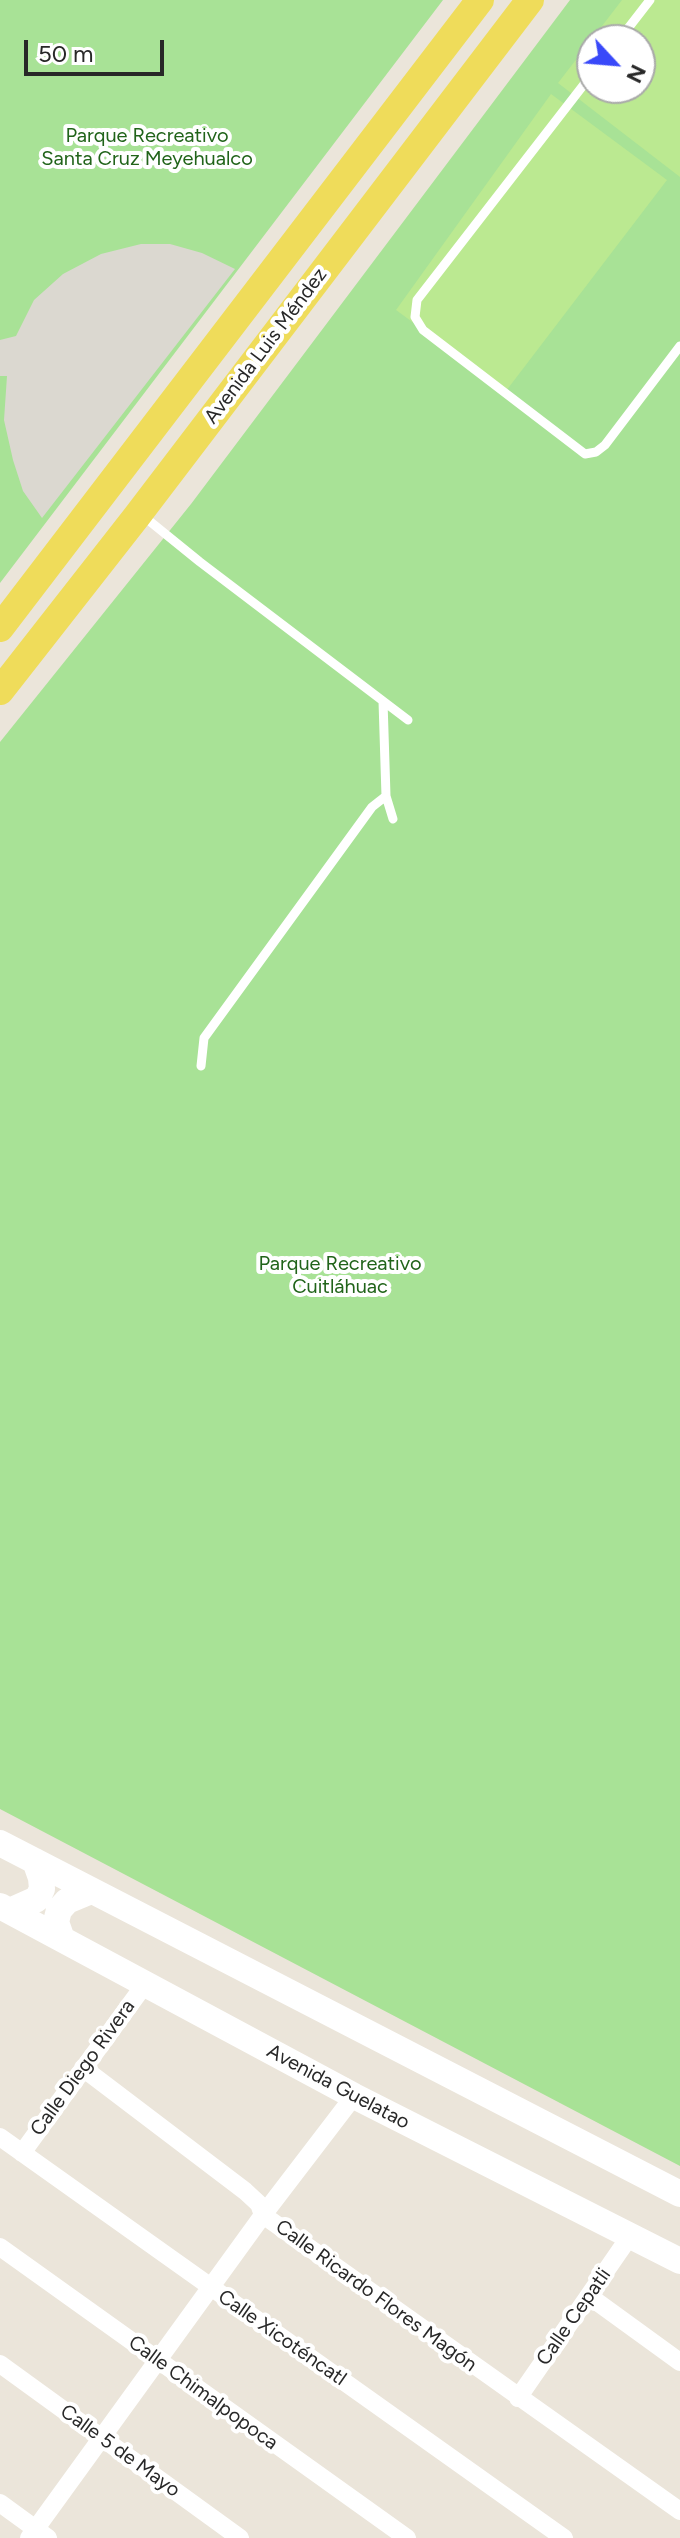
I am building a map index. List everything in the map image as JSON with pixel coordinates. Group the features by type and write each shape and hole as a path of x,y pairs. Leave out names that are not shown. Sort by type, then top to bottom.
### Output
{"main road":[{"name":"Avenida Luis Méndez","path":"7,619 480,0"},
{"name":"Avenida Luis Méndez","path":"0,691 530,0"},
{"path":"75,530 105,557"},
{"path":"7,619 44,634"},
{"path":"0,1843 680,2194"},
{"path":"5,1908 37,1899 42,1889 35,1861"},
{"path":"62,1939 56,1922 59,1910 67,1901 91,1891"},
{"name":"Avenida Guelatao","path":"5,1908 354,2096 680,2261"}],"street":[{"name":"Calle Diego Rivera","path":"22,2153 145,1984"},
{"name":"Calle Ricardo Flores Magón","path":"83,2068 245,2191 259,2204 263,2215 680,2511"},
{"path":"0,2503 37,2535 263,2215 354,2096"},
{"name":"Calle Xicoténcatl","path":"0,2137 564,2538"},
{"name":"Calle Cepatli","path":"518,2398 630,2236"},
{"name":"Calle Chimalpopoca","path":"0,2247 407,2538"},
{"path":"589,2296 680,2362"},
{"name":"Calle 5 de Mayo","path":"0,2364 240,2538"}],"lane":[{"path":"631,24 650,0"},
{"path":"576,95 417,300 415,317 423,330 585,454 596,452 605,445 680,346"},
{"path":"140,512 200,562 408,720"},
{"path":"383,701 386,796 393,819"},
{"path":"201,1066 204,1038 372,807 386,796"}],"green space":[{"name":"Parque Recreativo Santa Cruz Meyehualco","path":"0,0 443,0 0,583"},
{"name":"Parque Recreativo Cuitláhuac","path":"570,0 680,0 680,2166 0,1809 0,742 191,504"},
{"path":"622,0 680,0 680,177 585,104 656,104 656,24 603,24"},
{"path":"576,60 576,97 558,83"},
{"path":"551,94 667,180 506,391 396,310"}],"shaded area":[{"path":"141,244 170,244 202,253 235,269 42,518 23,491 13,460 4,420 7,376 0,376 0,340 16,336 34,300 63,274 101,254"}]}
